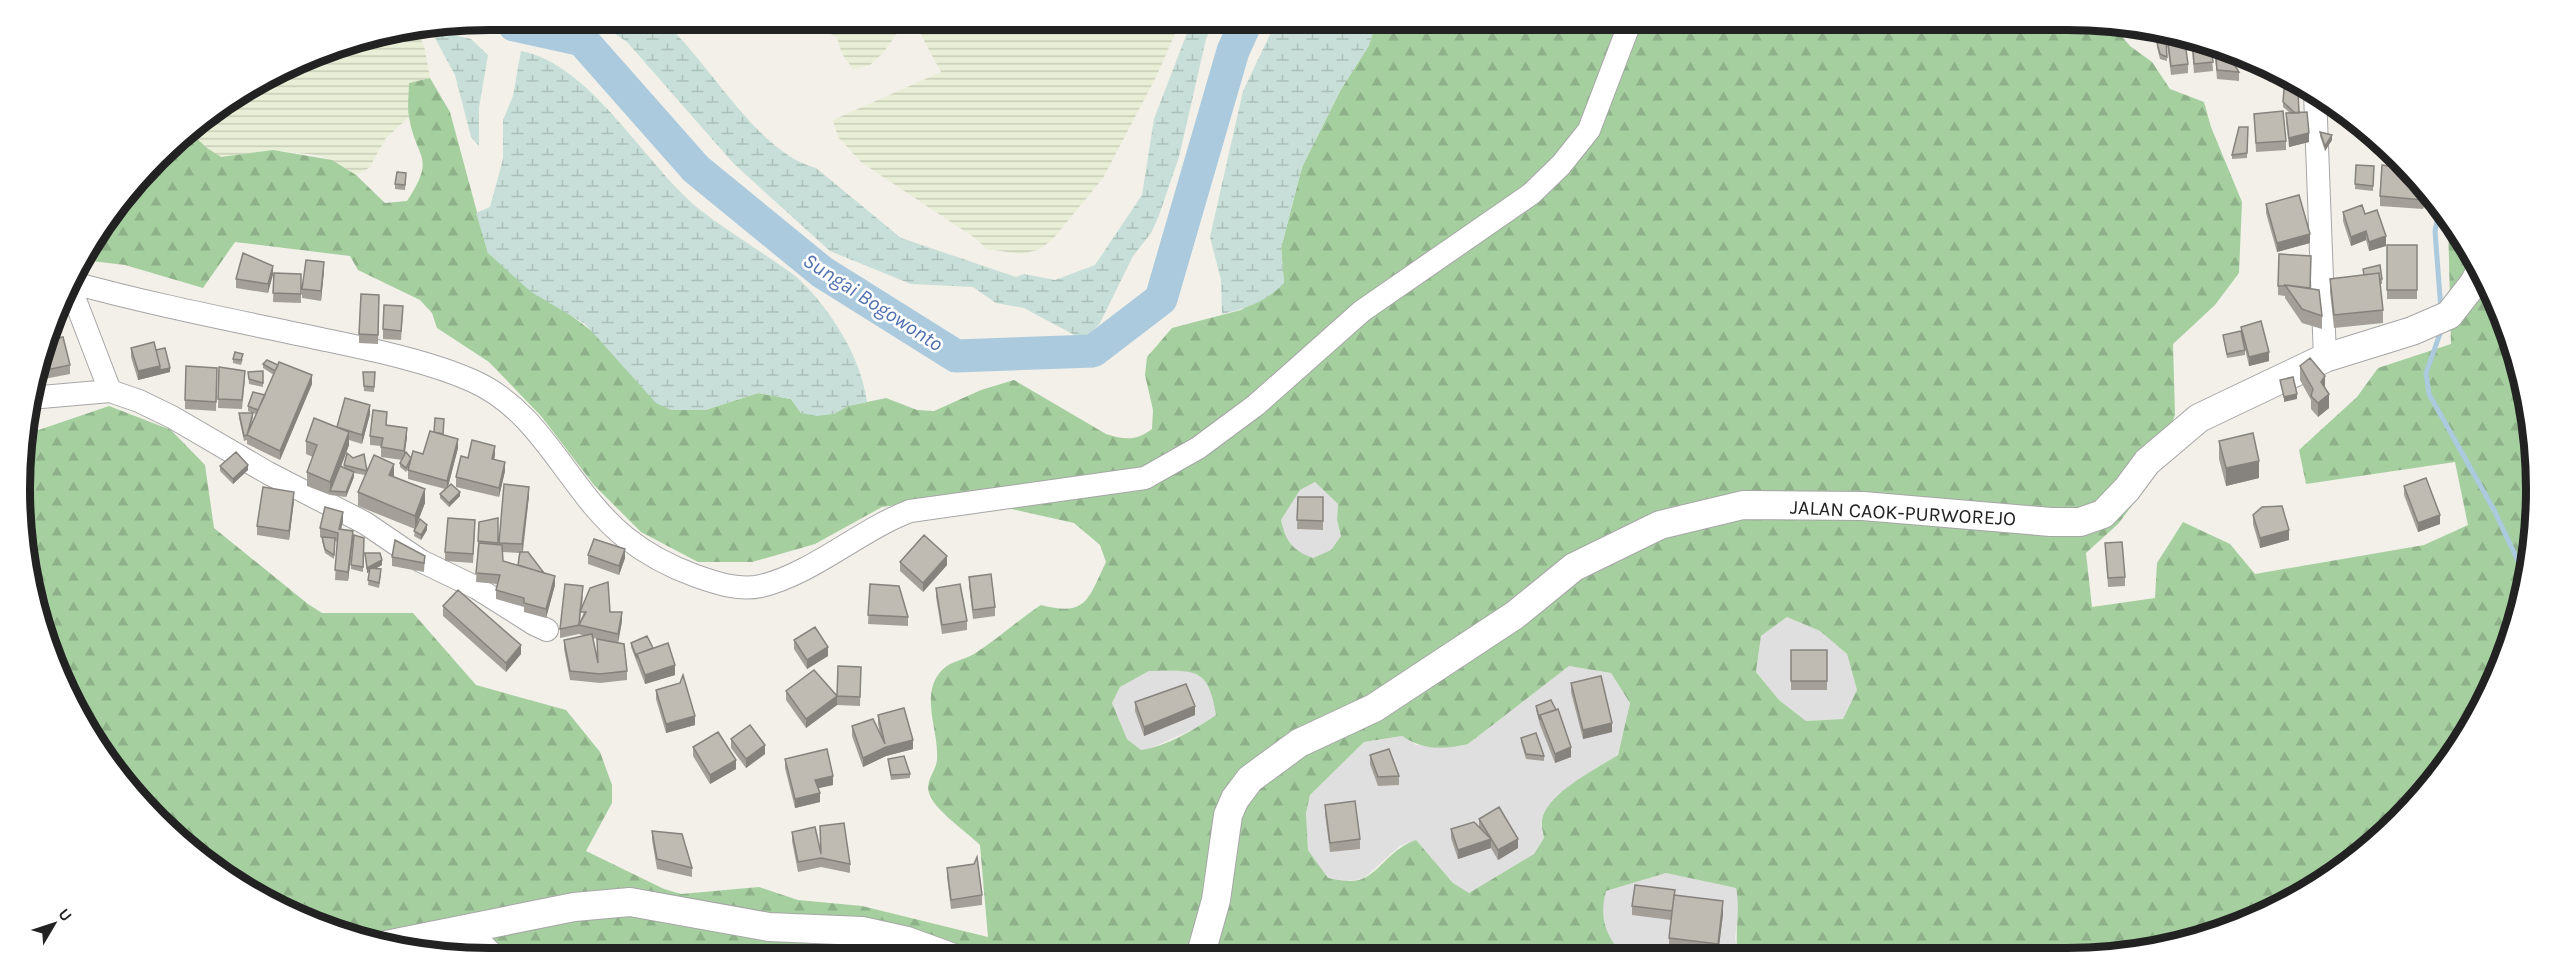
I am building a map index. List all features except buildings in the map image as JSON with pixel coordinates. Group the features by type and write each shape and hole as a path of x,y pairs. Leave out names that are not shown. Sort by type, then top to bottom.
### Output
{"street":[{"path":"76,289 125,297 358,347 474,381 512,406 536,430 586,495 625,537 683,571 714,582 744,588 761,586 810,564 885,520 909,511 1145,478 1198,448 1256,405 1362,311 1531,194 1561,165 1588,130 1627,30"},
{"path":"2315,103 2325,358"},
{"name":"JALAN CAOK-PURWOREJO","path":"1202,948 1215,900 1228,815 1235,798 1250,779 1299,743 1374,708 1515,615 1574,567 1660,525 1743,505 1863,506 2051,522 2080,522 2103,514 2127,489 2147,462 2199,418 2325,358 2412,331 2449,315 2476,280"},
{"path":"73,294 110,391"},
{"path":"39,397 110,391 139,400 268,473 365,523 421,561 477,588 547,630"},
{"path":"409,941 574,907 630,902 768,927 862,932 908,941 927,948"},
{"path":"464,930 482,948"}],"shaded area":[{"path":"1315,482 1338,504 1337,520 1341,536 1331,550 1313,558 1295,551 1285,537 1281,520 1300,490"},
{"path":"1787,617 1820,631 1847,654 1857,690 1843,719 1806,721 1779,700 1756,672 1761,636"},
{"path":"1569,666 1611,673 1630,703 1618,755 1573,783 1541,822 1544,838 1534,854 1469,893 1453,883 1416,840 1400,846 1363,879 1346,881 1328,878 1308,850 1306,813 1310,795 1364,742 1402,736 1416,745 1468,744"},
{"path":"1149,671 1191,671 1200,676 1211,688 1216,715 1198,727 1149,749 1141,750 1127,739 1112,703 1120,687"},
{"path":"1666,873 1736,888 1740,905 1735,938 1737,948 1617,948 1611,942 1604,926 1602,909 1606,891"}],"green space":[{"path":"609,30 672,30 753,125 794,159 816,168 901,238 1016,277 1024,274 1055,280 1095,265 1142,195 1154,119 1188,30 1210,30 1206,39 1179,157 1158,218 1151,233 1133,256 1100,323 1088,336 1080,338 1024,308 996,303 973,287 911,284 830,251 734,164 627,42"},
{"path":"724,30 741,30 730,33"},
{"path":"824,30 900,30 882,54 870,65 853,69 842,54 837,38"},
{"path":"919,30 1177,30 1156,77 1103,178 1052,240 1038,250 1021,254 987,249 975,238 862,163 838,137 833,120 941,72"},
{"path":"1272,30 1374,30 1368,47 1340,91 1302,167 1281,248 1284,283 1256,303 1222,314 1221,280 1210,237 1243,91"},
{"path":"1374,30 2067,30 2119,33 2130,46 2152,62 2170,89 2204,102 2211,127 2242,202 2239,273 2215,305 2173,344 2175,415 2146,487 2118,524 2086,553 2092,607 2155,598 2157,563 2183,522 2230,544 2255,574 2424,545 2468,525 2455,462 2306,484 2299,450 2357,397 2378,368 2451,344 2448,233 2479,286 2502,341 2517,399 2525,459 2525,519 2517,579 2502,637 2479,692 2465,718 2431,768 2392,814 2322,871 2270,901 2215,924 2127,944 2067,948 1738,948 1736,888 1666,873 1606,891 1603,910 1605,926 1618,948 489,948 429,944 370,932 313,913 259,887 210,853 164,814 107,744 77,692 54,637 34,549 30,489 34,432 109,406 171,430 205,465 214,528 308,604 322,613 413,613 476,685 566,710 600,752 612,785 612,803 586,851 664,889 681,894 759,887 798,900 862,906 988,937 980,845 937,806 929,793 930,779 937,759 932,690 942,670 974,654 1041,605 1068,609 1084,602 1090,595 1106,562 1100,545 1074,523 957,497 882,507 815,544 752,562 698,562 641,532 594,485 541,416 489,362 437,328 432,313 420,300 358,270 350,256 235,242 203,288 125,265 90,260 107,234 144,186 164,164 195,137 221,157 273,150 332,160 356,175 385,203 407,201 416,186 423,166 409,117 409,83 430,78 450,112 488,253 597,335 705,410 758,393 791,399 801,413 833,414 848,406 886,398 917,410 934,411 981,390 1014,380 1106,434 1125,438 1135,437 1152,429 1153,410 1145,375 1147,357 1172,328 1241,310 1284,283 1281,248 1302,167 1340,91 1368,47","holes":["1315,482 1338,504 1337,520 1341,536 1331,550 1313,558 1300,552 1291,544 1281,520 1300,490","1787,617 1820,631 1847,654 1857,690 1843,719 1806,721 1779,700 1756,672 1761,636","1569,666 1611,673 1630,703 1618,755 1562,791 1553,800 1542,820 1544,838 1534,854 1469,893 1453,883 1416,840 1392,854 1362,879 1350,881 1328,878 1308,850 1306,813 1310,795 1364,742 1402,736 1410,741 1434,748 1468,744","1149,671 1196,674 1208,687 1216,715 1170,741 1141,750 1127,739 1112,703 1120,687"]},
{"path":"451,32 454,35 471,39 488,55 479,108 479,146 471,137 455,75 433,34"},
{"path":"418,36 424,45 430,78 409,83 409,117 386,138 369,168 356,175 332,160 316,155 273,150 221,157 195,137 234,107 286,77 341,54 399,39"},
{"path":"521,51 547,60 571,75 616,118 658,168 699,209 800,280 834,321 852,352 864,385 867,402 848,406 833,414 817,416 801,413 791,399 758,393 705,410 671,410 656,403 585,324 531,292 488,253 476,213 490,207 503,159 503,120 513,96"}],"waterway":[{"name":"Sungai Bogowonto","path":"537,30 582,40 696,169 822,272 956,356 1093,351 1161,299 1233,51 1242,30"},
{"path":"2438,219 2435,231 2441,310"},
{"path":"2442,328 2426,373 2429,394 2494,510 2519,564"}]}
